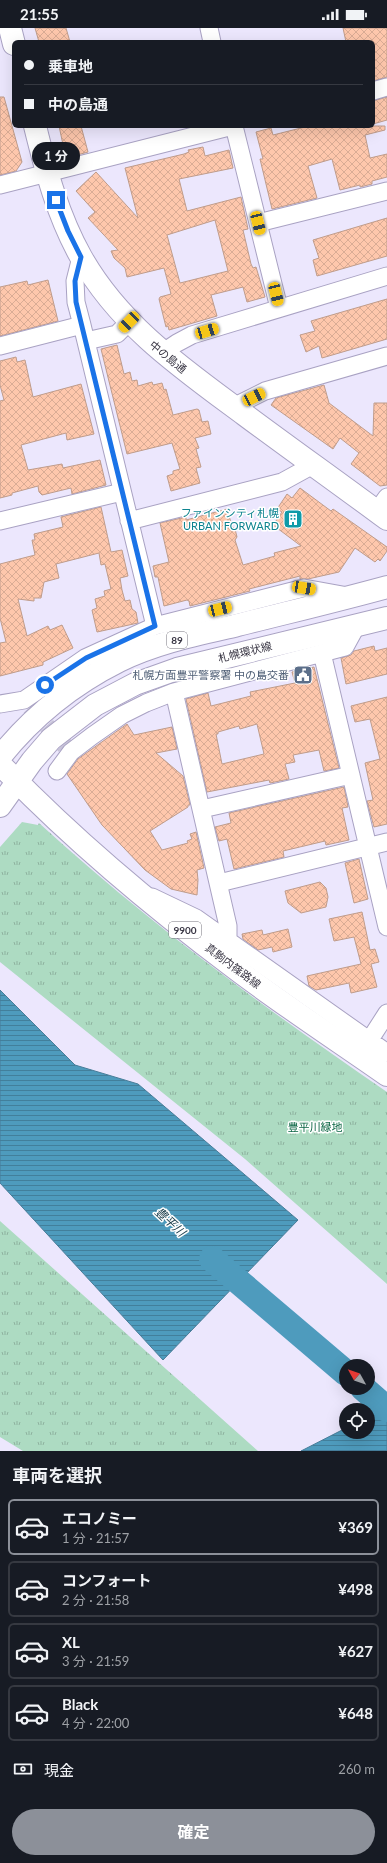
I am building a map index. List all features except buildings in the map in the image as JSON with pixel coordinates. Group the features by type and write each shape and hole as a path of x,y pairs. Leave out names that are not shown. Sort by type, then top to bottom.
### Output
{"main road":[{"path":"10,28 13,40"},
{"name":"中の島通","path":"36,128 47,173 61,214 81,257 100,286 129,322 162,353 233,407 313,465 384,509"},
{"name":"89","path":"0,757 14,740 42,713 80,683 120,661 163,643 353,597 387,587"},
{"name":"札幌環状線","path":"8,795 51,739 95,705 135,684 177,669 387,618"},
{"name":"真駒内篠路線","path":"0,764 8,795 45,810 136,891 236,969 387,1075"}],"street":[{"path":"209,28 212,40"},
{"path":"375,90 387,87"},
{"path":"0,185 225,128"},
{"path":"234,128 280,308"},
{"path":"258,223 387,191"},
{"path":"81,257 75,281 76,302 155,626"},
{"path":"162,353 177,342 192,335 387,276"},
{"path":"0,346 84,333 117,334 129,322"},
{"path":"233,407 265,391 387,356"},
{"path":"129,521 282,482 313,465"},
{"path":"0,522 122,492"},
{"path":"0,704 27,703 86,658 155,626 304,588 353,597"},
{"path":"57,771 68,749 92,736 122,715 146,703 174,692 345,647 357,625"},
{"path":"322,653 369,846 387,928"},
{"path":"174,692 219,883 228,926 228,941"},
{"path":"202,809 352,775"},
{"path":"219,883 387,842"},
{"path":"136,891 165,902 196,918 387,1053"},
{"path":"369,1041 387,1013"}],"green space":[{"name":"豊平川緑地","path":"22,822 38,825 39,823 122,896 208,964 252,997 387,1092 387,1284 245,1159 0,962 0,847"},
{"path":"0,1221 258,1451 23,1451 0,1437"}],"water":[{"path":"0,990 75,1065 138,1084 298,1220 163,1360 0,1183"},
{"path":"387,1407 387,1451 301,1451 339,1432 339,1439 375,1439 375,1413"}],"waterway":[{"name":"豊平川","path":"212,1259 339,1367"},
{"name":"豊平川","path":"371,1395 387,1409"}],"tunnel":[{"path":"30,707 65,746"}],"place":[{"name":"ファインシティ札幌 URBAN FORWARD","path":"293,519"},
{"name":"札幌方面豊平警察署 中の島交番","path":"303,675"}],"route":[{"path":"45,685 86,658 111,645 155,626 76,302 75,281 81,257 68,231 56,200"}]}
